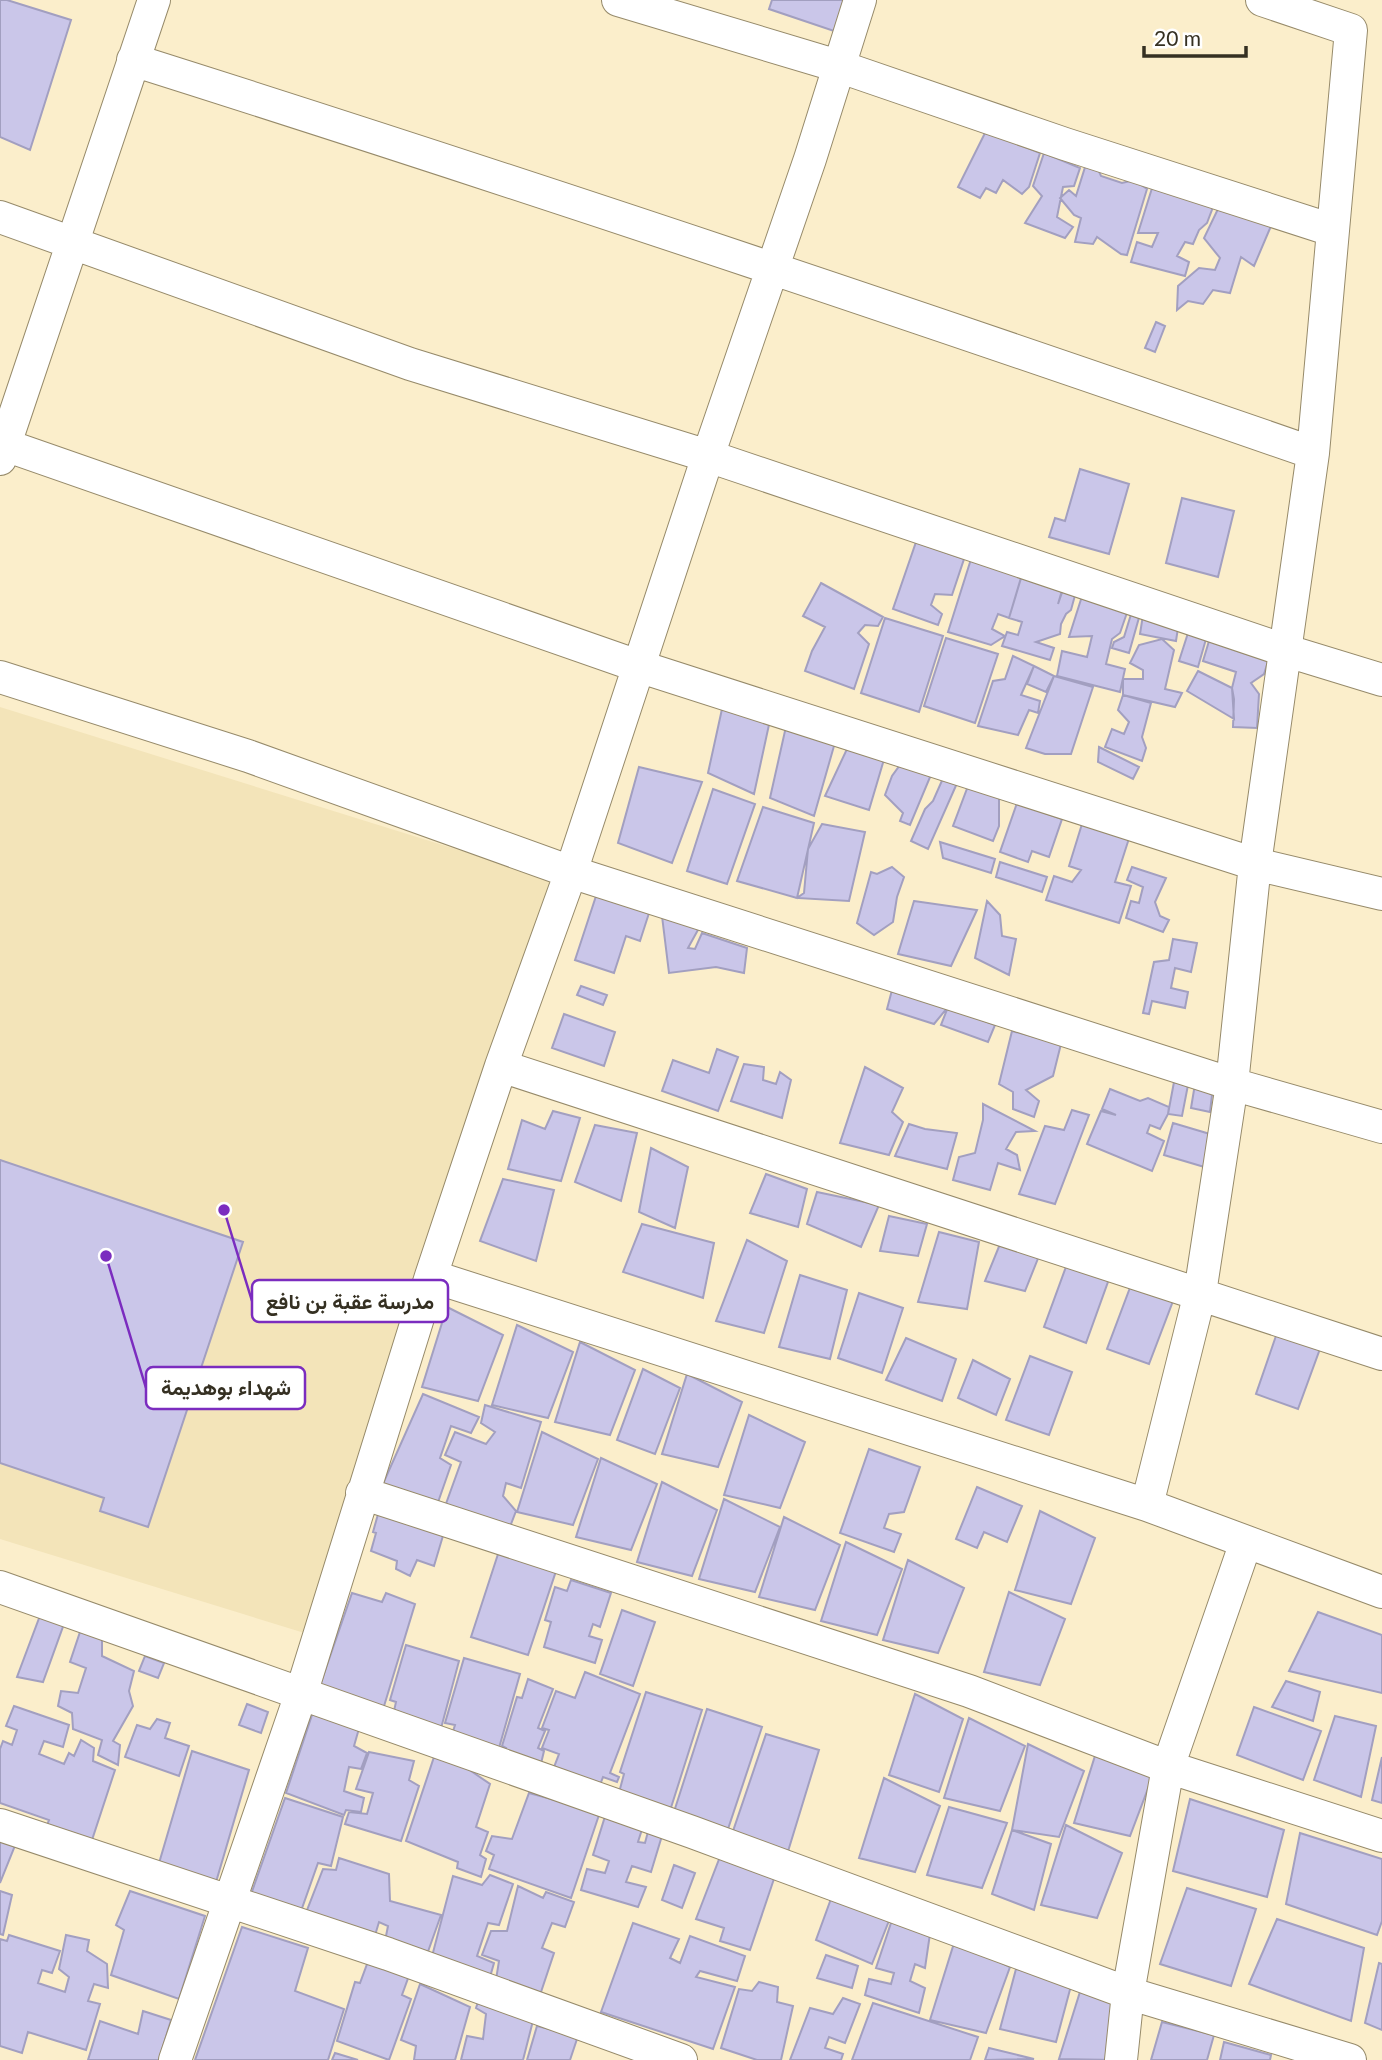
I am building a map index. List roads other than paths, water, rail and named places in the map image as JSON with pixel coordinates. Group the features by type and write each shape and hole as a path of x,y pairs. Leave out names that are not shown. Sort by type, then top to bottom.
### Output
{"street":[{"path":"154,0 2,452 638,667 1255,864 1382,894"},
{"path":"618,0 838,66 1065,144 1332,230"},
{"path":"175,2060 302,1694 431,1276 501,1066 571,872 708,456 810,159 860,0"},
{"path":"1147,1505 1200,1293 1232,1084 1255,864 1313,453 1351,30 1262,0"},
{"path":"133,60 773,268 1313,453"},
{"path":"0,217 410,364 708,456 1284,650 1382,680"},
{"path":"0,677 248,756 571,872 1232,1084 1382,1127"},
{"path":"501,1066 1382,1354"},
{"path":"431,1276 1147,1505 1382,1592"},
{"path":"362,1493 969,1691 1168,1767 1382,1836"},
{"path":"1121,2060 1128,1993 1168,1767 1246,1542"},
{"path":"0,1587 679,1827 1128,1993 1350,2060"},
{"path":"0,1825 388,1954 681,2060"}],"place":[{"name":"مدرسة عقبة بن نافع","path":"224,1210"},
{"name":"شهداء بوهديمة","path":"106,1256"}]}
